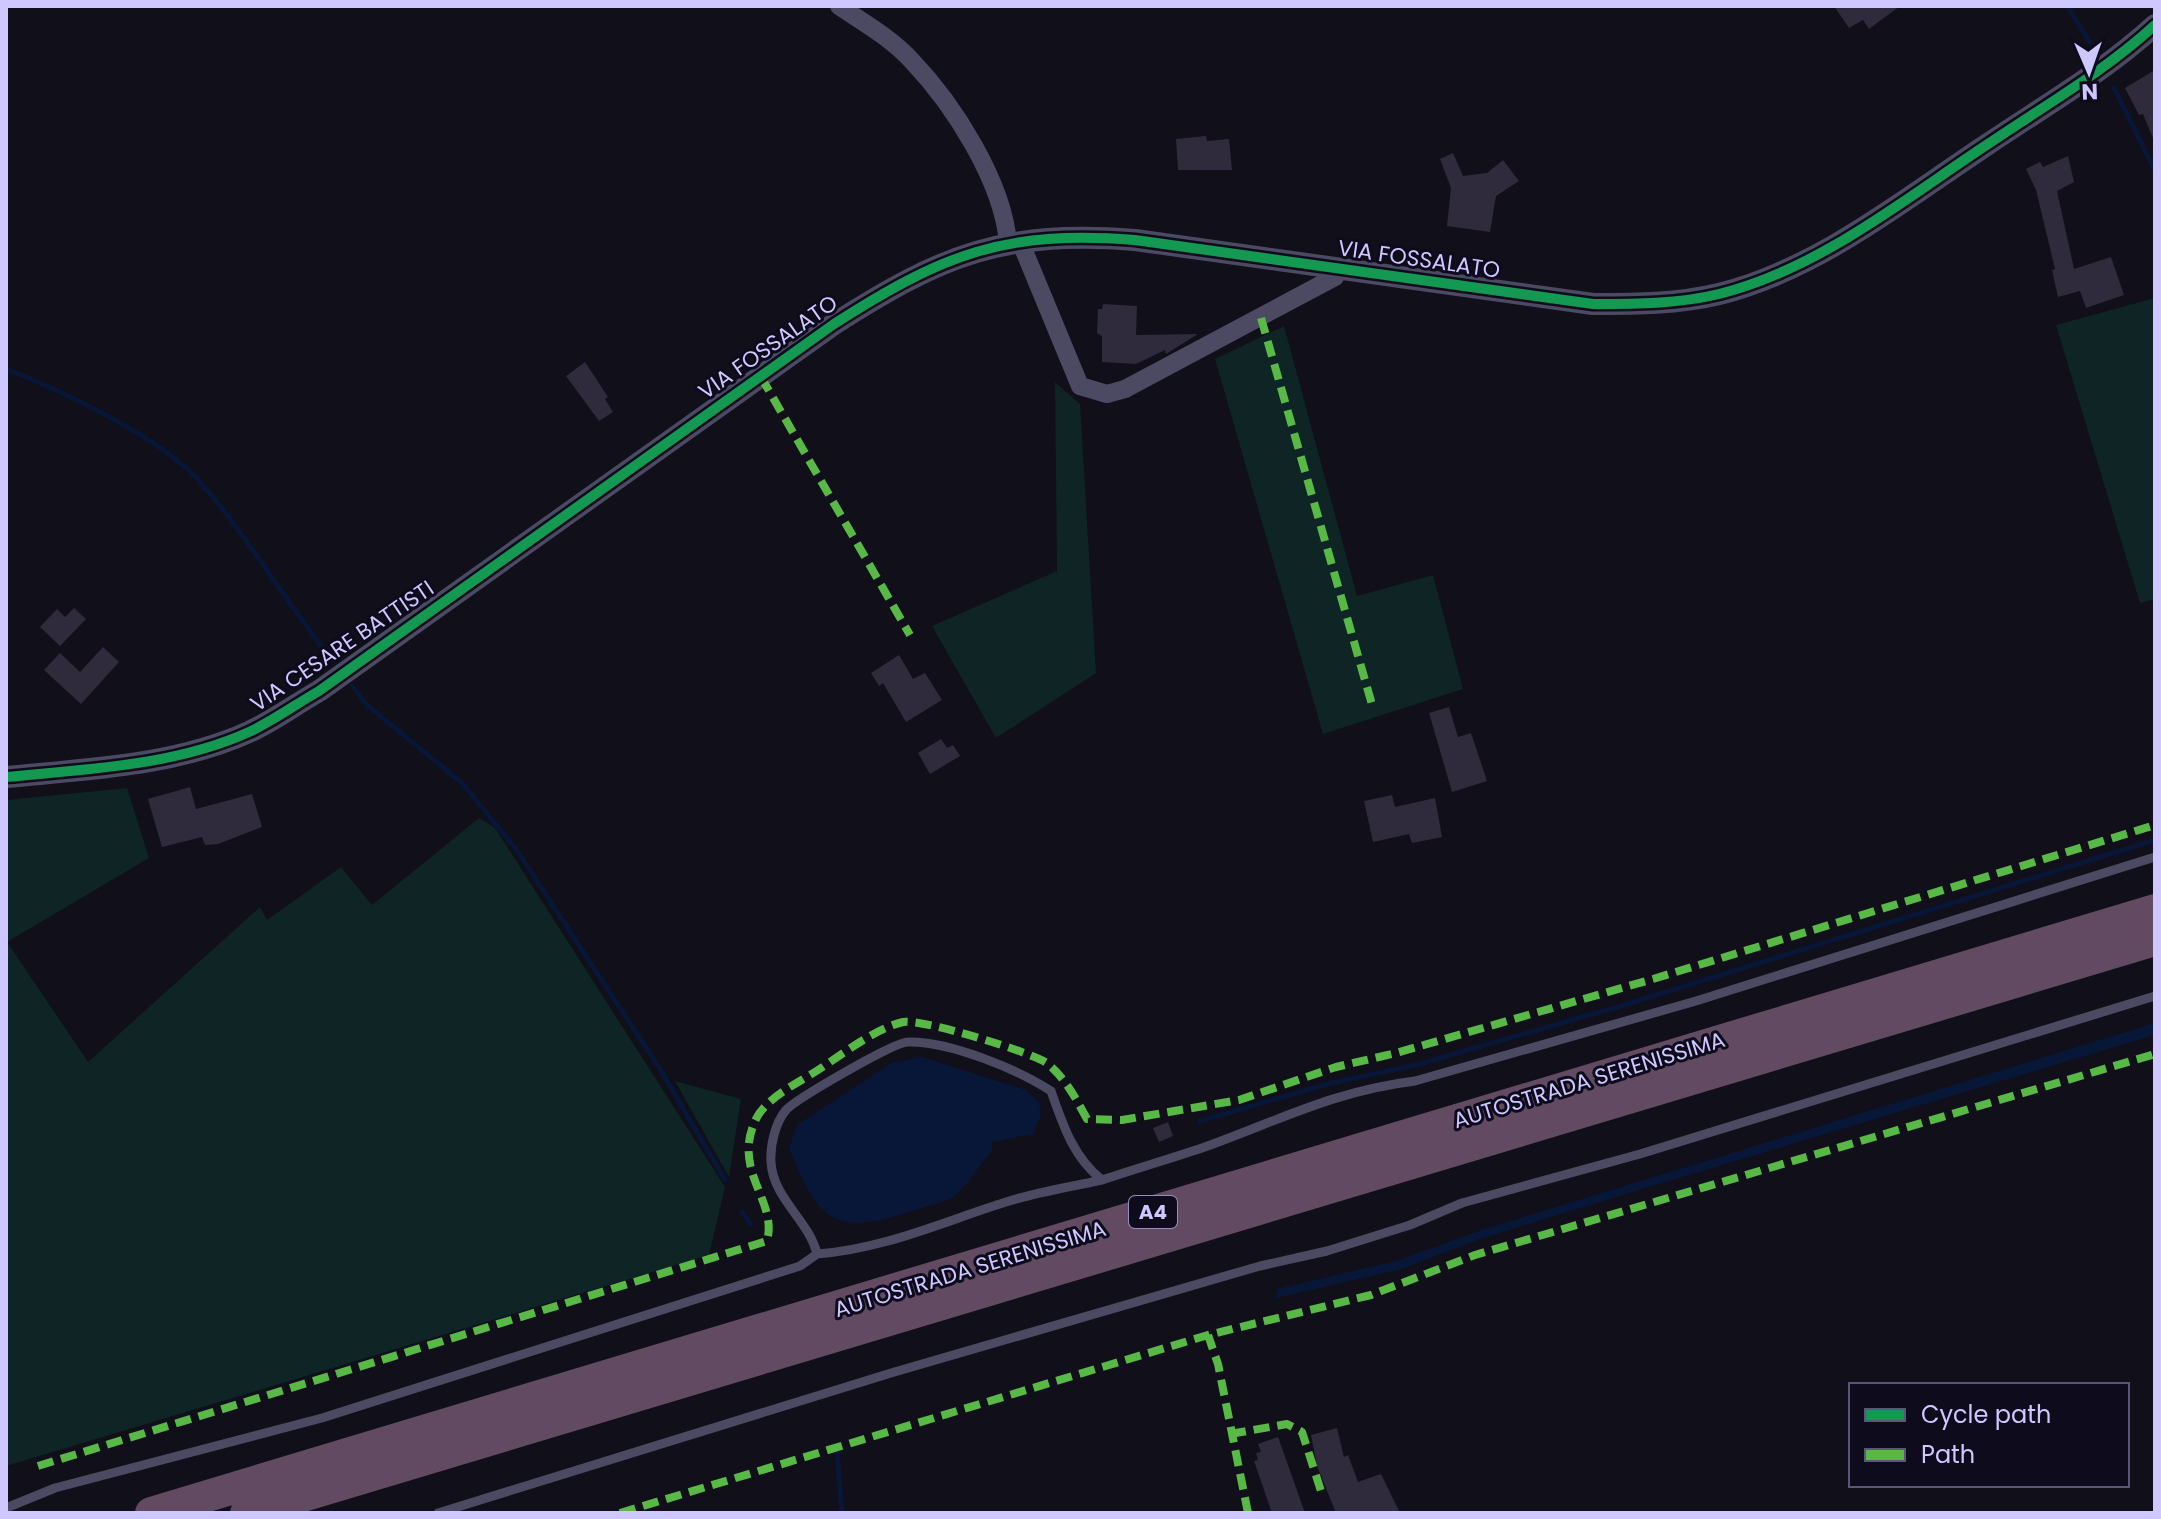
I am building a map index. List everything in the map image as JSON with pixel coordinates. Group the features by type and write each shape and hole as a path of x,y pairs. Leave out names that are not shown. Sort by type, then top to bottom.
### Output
{"highway":[{"name":"AUTOSTRADA SERENISSIMA","path":"151,1513 2155,910"},
{"name":"AUTOSTRADA SERENISSIMA","path":"246,1513 2155,940"}],"street":[{"path":"839,6 882,34 911,59 943,98 992,182 1014,242 1080,386 1107,394 1142,382 1335,277 1337,268"},
{"name":"VIA FOSSALATO","path":"659,449 834,324 900,281 945,261 1014,242 1079,236 1135,240 1593,304 1652,304 1719,294 1796,267 1854,233 2094,74 2155,25"},
{"name":"VIA CESARE BATTISTI","path":"6,777 135,764 189,753 250,732 319,691 659,449"}],"lane":[{"path":"6,1508 55,1488 322,1418 705,1299 782,1274 817,1254 855,1251 930,1230 1007,1201 1102,1180 1203,1148 1287,1112 1373,1086 1415,1081 1696,1001 2155,857"},
{"path":"438,1513 891,1373 1260,1266 1327,1251 1410,1225 1462,1203 1640,1154 2155,996"},
{"path":"817,1254 814,1242 777,1188 771,1162 774,1133 786,1110 887,1048 906,1041 1001,1063 1051,1091 1072,1146 1102,1180"}],"green space":[{"path":"2155,298 2155,599 2140,603 2056,325"},
{"path":"1284,326 1357,596 1433,575 1463,689 1323,734 1215,359"},
{"path":"1055,382 1080,404 1096,673 996,738 932,626 1057,571"},
{"path":"127,788 149,858 7,942 88,1062 260,907 267,920 341,867 372,905 479,818 495,828 725,1187 709,1255 6,1466 6,800"},
{"path":"675,1081 741,1099 729,1177"}],"water":[{"path":"2155,1023 2155,1035 1480,1239 1402,1269 1276,1298 1277,1289 1399,1260 1481,1230"},
{"path":"922,1057 1026,1090 1039,1102 1041,1115 1033,1134 992,1142 992,1151 962,1189 947,1200 863,1223 832,1217 809,1192 789,1148 797,1125 891,1063"}],"building":[{"path":"1834,6 1900,6 1869,29 1863,20 1849,28"},
{"path":"2155,70 2155,143 2143,114 2139,115 2125,88"},
{"path":"1206,136 1207,141 1229,139 1232,170 1178,170 1176,139"},
{"path":"1453,153 1463,176 1487,173 1503,160 1519,181 1496,196 1490,232 1447,226 1451,188 1440,159"},
{"path":"2068,156 2074,182 2057,191 2074,269 2111,257 2124,295 2086,308 2080,291 2058,297 2052,270 2055,269 2036,190 2026,169 2040,162 2043,167"},
{"path":"1103,304 1137,306 1136,335 1198,334 1166,354 1165,350 1136,364 1102,362 1102,336 1097,333 1098,309 1102,309"},
{"path":"585,362 608,397 605,399 613,412 599,421 566,376"},
{"path":"74,608 86,619 60,646 40,627 57,609 65,617"},
{"path":"103,647 119,662 81,704 44,670 60,653 80,672"},
{"path":"899,655 913,679 925,673 942,700 906,722 883,683 879,686 871,673"},
{"path":"1449,707 1458,737 1471,733 1487,781 1452,792 1429,713"},
{"path":"941,739 947,748 953,745 960,756 930,774 918,753"},
{"path":"190,787 196,809 252,794 262,827 218,844 205,845 202,837 162,847 148,799"},
{"path":"1392,795 1395,807 1435,798 1442,837 1412,843 1409,834 1373,842 1364,801"},
{"path":"1168,1122 1173,1136 1159,1142 1153,1128"},
{"path":"1337,1428 1344,1457 1348,1455 1358,1482 1381,1474 1400,1513 1336,1513 1317,1466 1311,1435"},
{"path":"1278,1437 1305,1513 1272,1513 1254,1461 1258,1460 1256,1453 1261,1452 1258,1444"}],"waterway":[{"path":"2067,6 2090,42"},
{"path":"2114,88 2155,171"},
{"path":"6,369 109,417 183,465 234,525 331,659"},
{"path":"352,686 367,705 463,784 516,849 660,1069 725,1180"},
{"path":"1200,1121 1327,1084 1416,1065 1624,1005 2155,840"},
{"path":"742,1212 751,1224"},
{"path":"837,1453 842,1513"}],"marked path":[{"path":"1261,318 1373,708"},
{"path":"761,377 910,635"},
{"path":"38,1466 767,1241 769,1226 749,1154 756,1119 784,1091 892,1025 914,1022 953,1031 1039,1059 1060,1076 1087,1119 1122,1120 1239,1100 1336,1067 1396,1053 1653,979 2155,825"},
{"path":"1248,1513 1218,1364 1208,1335 1371,1295 1475,1255 2155,1054"},
{"path":"620,1513 1208,1335"},
{"path":"1230,1434 1287,1424 1302,1432 1321,1491"}],"cycle path":[{"path":"6,777 161,759 220,743 258,728 319,691 834,324 909,280 976,252 1048,239 1135,240 1593,304 1656,303 1704,297 1756,283 1859,231 2095,73 2155,25"}]}
